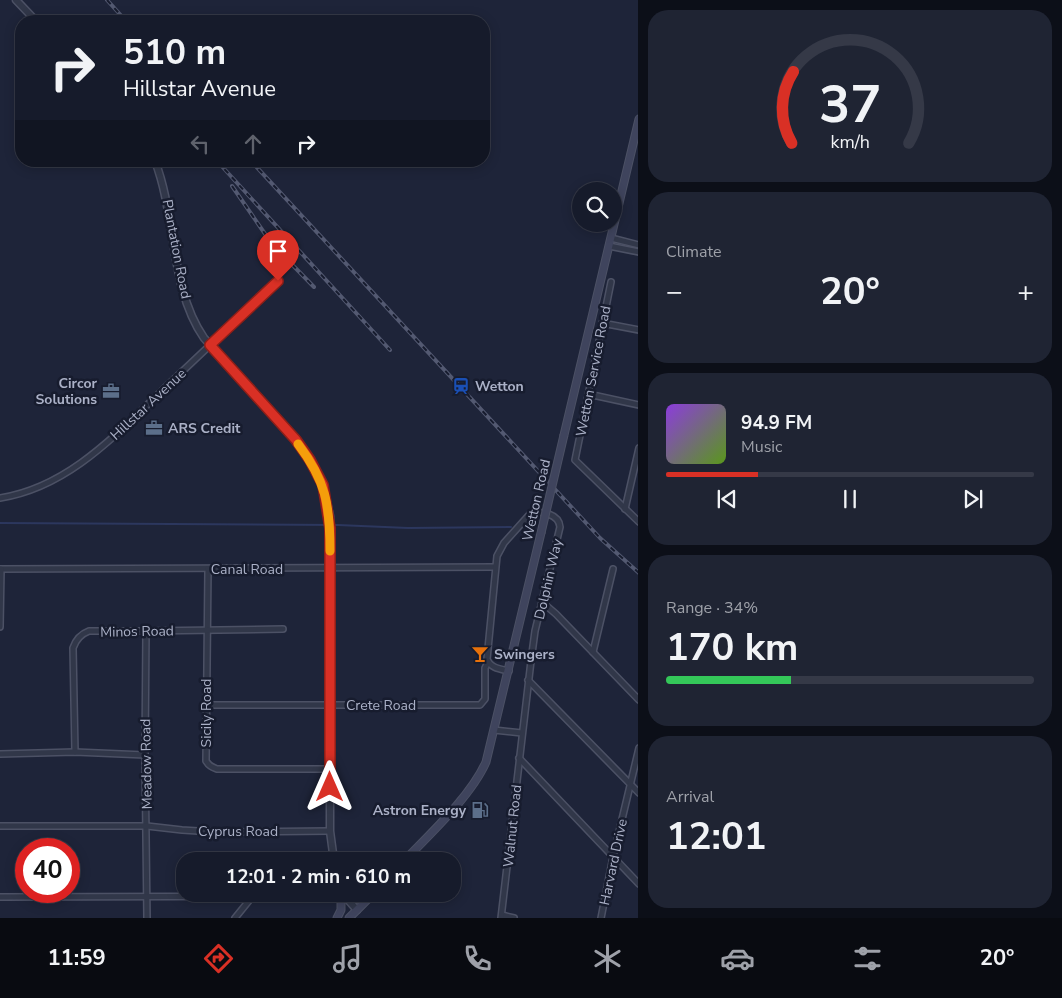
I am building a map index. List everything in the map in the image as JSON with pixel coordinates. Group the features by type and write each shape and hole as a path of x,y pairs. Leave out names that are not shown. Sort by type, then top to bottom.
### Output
{"main road":[{"name":"Wetton Road","path":"412,852 477,780 486,762 638,119"},
{"path":"338,918 342,902"},
{"path":"349,918 365,902"}],"street":[{"path":"16,0 30,15"},
{"name":"Plantation Road","path":"157,167 166,194 184,295 194,322 210,345 296,440 316,469 323,485 330,516 329,769 330,831 333,852"},
{"path":"611,238 638,245"},
{"path":"609,246 638,252"},
{"name":"Hillstar Avenue","path":"0,498 21,494 56,480 81,464 117,433 278,281"},
{"name":"Wetton Service Road","path":"612,282 575,460 625,509"},
{"path":"602,323 638,330"},
{"path":"588,394 638,405"},
{"path":"638,448 625,509 638,522"},
{"name":"Dolphin Way","path":"488,662 487,650 496,556 500,548 528,516 536,512 553,515 559,521 560,527 535,631 522,733"},
{"name":"Canal Road","path":"1,569 495,567"},
{"path":"0,627 1,569"},
{"name":"Sicily Road","path":"208,569 206,761 210,767 217,769 329,769"},
{"path":"593,652 613,569"},
{"path":"542,602 556,614 638,700"},
{"name":"Minos Road","path":"75,752 74,648 75,642 79,637 89,631 146,632 207,629 283,629"},
{"name":"Meadow Road","path":"146,632 147,918"},
{"path":"488,662 494,667 509,671"},
{"name":"Crete Road","path":"206,705 480,705 485,699 485,668 488,662"},
{"path":"528,680 638,793"},
{"path":"494,730 522,733"},
{"name":"Walnut Road","path":"501,917 522,733"},
{"name":"Harvard Drive","path":"601,918 638,748"},
{"path":"0,754 75,752 145,755"},
{"path":"520,758 638,884"},
{"name":"Cyprus Road","path":"0,826 147,826 214,832 330,831"},
{"path":"0,897 176,896"},
{"path":"234,918 248,902"},
{"path":"350,902 357,910"},
{"path":"501,917 514,918"}],"waterway":[{"path":"0,523 338,525 408,528 511,527"}],"railway":[{"path":"107,0 121,15"},
{"path":"222,167 390,350"},
{"path":"257,167 600,538 638,572"},
{"path":"232,186 272,244 314,287"}],"slow traffic":[{"path":"298,444 316,469 326,494 330,516 330,551"}],"place":[{"name":"Wetton","path":"461,386"},
{"name":"Circor Solutions","path":"111,391"},
{"name":"ARS Credit","path":"154,428"},
{"name":"Swingers","path":"480,654"},
{"name":"Astron Energy","path":"480,810"}],"route":[{"path":"278,281 210,345 296,440 316,469 326,494 330,516 330,787"}]}
